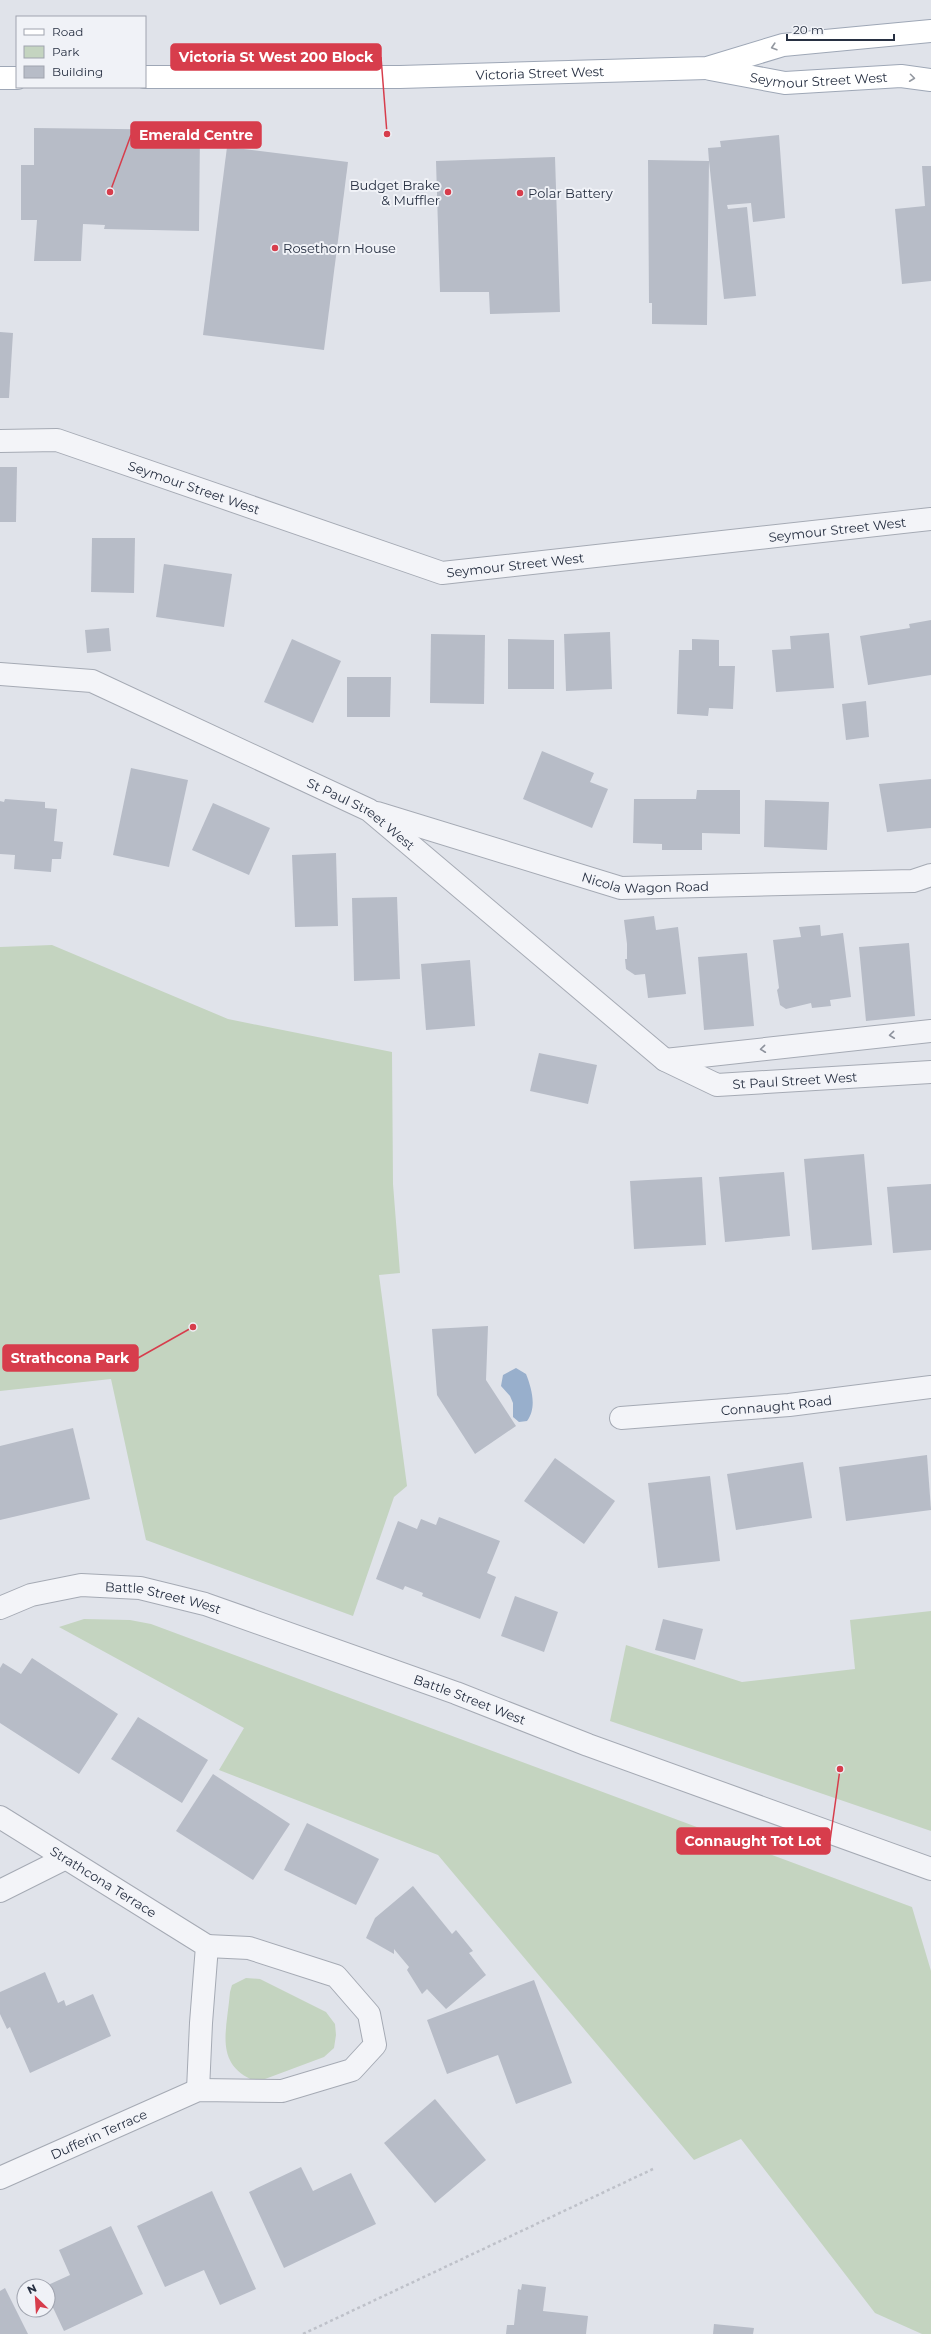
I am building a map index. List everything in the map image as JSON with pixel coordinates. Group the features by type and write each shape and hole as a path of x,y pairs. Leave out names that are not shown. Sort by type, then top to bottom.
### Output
{"main road":[{"name":"Victoria Street West","path":"146,77 400,77 707,68 783,45 931,31"},
{"name":"Seymour Street West","path":"707,68 785,83 901,76 931,80"},
{"path":"0,78 16,78"}],"street":[{"name":"Seymour Street West","path":"0,440 57,440 442,573 931,519"},
{"name":"St Paul Street West","path":"0,674 92,681 369,810 665,1060 716,1086 931,1072"},
{"name":"Nicola Wagon Road","path":"369,810 621,888 913,881 931,875"},
{"path":"665,1060 931,1031"},
{"name":"Connaught Road","path":"621,1418 789,1405 931,1387"},
{"name":"Battle Street West","path":"0,1608 31,1595 82,1585 140,1588 205,1604 456,1693 588,1745 931,1869"},
{"name":"Strathcona Terrace","path":"0,1817 64,1859 207,1946 249,1948 336,1976 369,2014 375,2045"},
{"path":"0,1891 64,1859"},
{"path":"198,2090 207,1946"},
{"name":"Dufferin Terrace","path":"0,2178 198,2090 282,2091 352,2070 375,2045"}],"path":[{"path":"303,2334 654,2169"}],"green space":[{"path":"52,945 228,1019 392,1052 393,1184 400,1273 379,1275 407,1486 394,1497 353,1616 146,1540 111,1379 0,1391 0,947"},
{"path":"931,1611 931,1831 610,1721 626,1645 742,1682 855,1669 850,1620"},
{"path":"84,1619 130,1620 151,1624 912,1907 931,1971 931,2334 922,2334 875,2313 741,2139 694,2160 438,1855 219,1770 244,1728 59,1627"},
{"path":"246,1978 260,1979 326,2012 335,2024 336,2035 334,2048 324,2057 257,2082 243,2075 234,2066 228,2056 226,2033 232,1985"}],"water":[{"path":"516,1368 526,1374 532,1392 532,1410 527,1421 519,1422 513,1417 513,1403 510,1396 501,1386 503,1375"}],"building":[{"path":"34,128 200,130 199,231 104,229 105,225 83,224 81,261 34,261 37,220 21,220 21,165 34,165"},
{"path":"779,135 785,218 753,222 751,203 727,205 728,209 747,207 756,296 724,299 708,148 721,147 720,141"},
{"name":"Rosethorn House","path":"227,147 348,162 324,350 203,335"},
{"path":"555,157 560,312 490,314 489,292 440,292 436,161"},
{"path":"648,160 709,161 707,325 652,324 652,303 649,303"},
{"path":"922,166 931,166 931,281 902,284 895,209 925,206"},
{"path":"0,332 13,333 9,398 0,398"},
{"path":"0,467 17,467 16,522 0,522"},
{"path":"92,538 135,538 134,593 91,592"},
{"path":"164,564 232,574 224,627 156,617"},
{"path":"931,620 931,675 868,685 860,636 910,628 909,624"},
{"path":"109,628 111,651 87,653 85,630"},
{"path":"610,632 612,689 566,691 564,634"},
{"path":"829,633 834,688 776,692 772,650 791,649 790,636"},
{"path":"431,634 485,635 484,704 430,703"},
{"path":"292,639 341,661 313,723 264,702"},
{"path":"508,639 554,640 554,689 508,689"},
{"path":"692,639 719,640 719,666 735,666 733,709 709,708 708,716 677,714 679,650 692,650"},
{"path":"347,677 391,677 390,717 347,717"},
{"path":"866,701 869,737 846,740 842,704"},
{"path":"542,751 594,773 590,782 608,789 592,828 523,799"},
{"path":"131,768 188,780 169,867 113,855"},
{"path":"931,779 931,828 887,832 879,784"},
{"path":"697,790 740,790 740,834 702,833 702,850 662,850 662,844 633,843 634,799 696,799"},
{"path":"5,799 45,802 45,808 57,809 54,841 63,842 61,859 52,859 51,872 14,869 15,855 0,854 0,801 4,802"},
{"path":"765,800 829,802 827,850 764,847"},
{"path":"213,803 270,828 249,875 192,850"},
{"path":"336,853 338,926 295,927 292,855"},
{"path":"397,897 400,979 354,981 352,898"},
{"path":"654,916 656,930 678,927 686,994 648,998 645,974 635,975 626,969 625,959 627,959 627,944 624,920"},
{"path":"820,925 821,936 843,933 851,997 830,1000 831,1006 812,1008 811,1003 786,1009 780,1005 777,990 779,988 773,940 801,937 799,927"},
{"path":"909,943 915,1016 866,1021 859,947"},
{"path":"747,953 754,1026 704,1030 698,957"},
{"path":"470,960 475,1026 426,1030 421,964"},
{"path":"539,1053 597,1065 588,1104 530,1091"},
{"path":"864,1154 872,1245 812,1250 804,1159"},
{"path":"784,1172 790,1236 725,1242 719,1177"},
{"path":"702,1177 706,1245 634,1249 630,1181"},
{"path":"931,1184 931,1250 893,1253 887,1187"},
{"path":"488,1326 486,1380 516,1426 475,1454 437,1395 432,1329"},
{"path":"73,1428 90,1499 0,1520 0,1446"},
{"path":"927,1455 931,1510 846,1521 839,1467"},
{"path":"555,1458 615,1501 584,1544 524,1501"},
{"path":"803,1462 812,1518 736,1530 727,1474"},
{"path":"710,1476 720,1561 658,1568 648,1483"},
{"path":"439,1517 500,1541 487,1573 496,1577 480,1619 422,1596 423,1593 405,1586 403,1590 376,1579 398,1521 417,1529 421,1519 436,1525"},
{"path":"515,1596 558,1612 544,1652 501,1636"},
{"path":"663,1619 703,1629 695,1660 655,1650"},
{"path":"32,1658 118,1714 79,1774 0,1723 0,1668 3,1663 21,1674"},
{"path":"138,1717 208,1760 182,1803 111,1759"},
{"path":"213,1774 290,1824 253,1880 176,1831"},
{"path":"307,1823 379,1859 356,1905 284,1870"},
{"path":"413,1886 452,1934 456,1930 473,1951 469,1953 486,1975 446,2009 427,1989 422,1994 407,1970 409,1967 394,1949 394,1954 366,1938 375,1918"},
{"path":"45,1972 58,2003 64,2000 66,2006 93,1994 111,2036 30,2073 10,2027 7,2029 0,2014 0,1992"},
{"path":"534,1980 572,2083 516,2104 498,2055 447,2074 427,2020"},
{"path":"435,2099 486,2160 435,2203 384,2143"},
{"path":"301,2167 313,2191 351,2173 376,2224 284,2268 249,2192"},
{"path":"212,2191 256,2289 220,2305 204,2270 165,2287 137,2226"},
{"path":"111,2226 143,2294 64,2331 56,2314 56,2281 70,2275 59,2250"},
{"path":"522,2284 546,2287 543,2311 588,2316 586,2334 506,2334 507,2325 514,2325 518,2289 521,2290"},
{"path":"5,2288 16,2310 16,2318 20,2318 28,2334 0,2334 0,2291"},
{"path":"714,2324 754,2328 753,2334 713,2334"}],"place":[{"name":"Victoria St West 200 Block","path":"387,134"},
{"name":"Emerald Centre","path":"110,192"},
{"name":"Budget Brake & Muffler","path":"448,192"},
{"name":"Polar Battery","path":"520,193"},
{"name":"Rosethorn House","path":"275,248"},
{"name":"Strathcona Park","path":"193,1327"},
{"name":"Connaught Tot Lot","path":"840,1769"}]}
